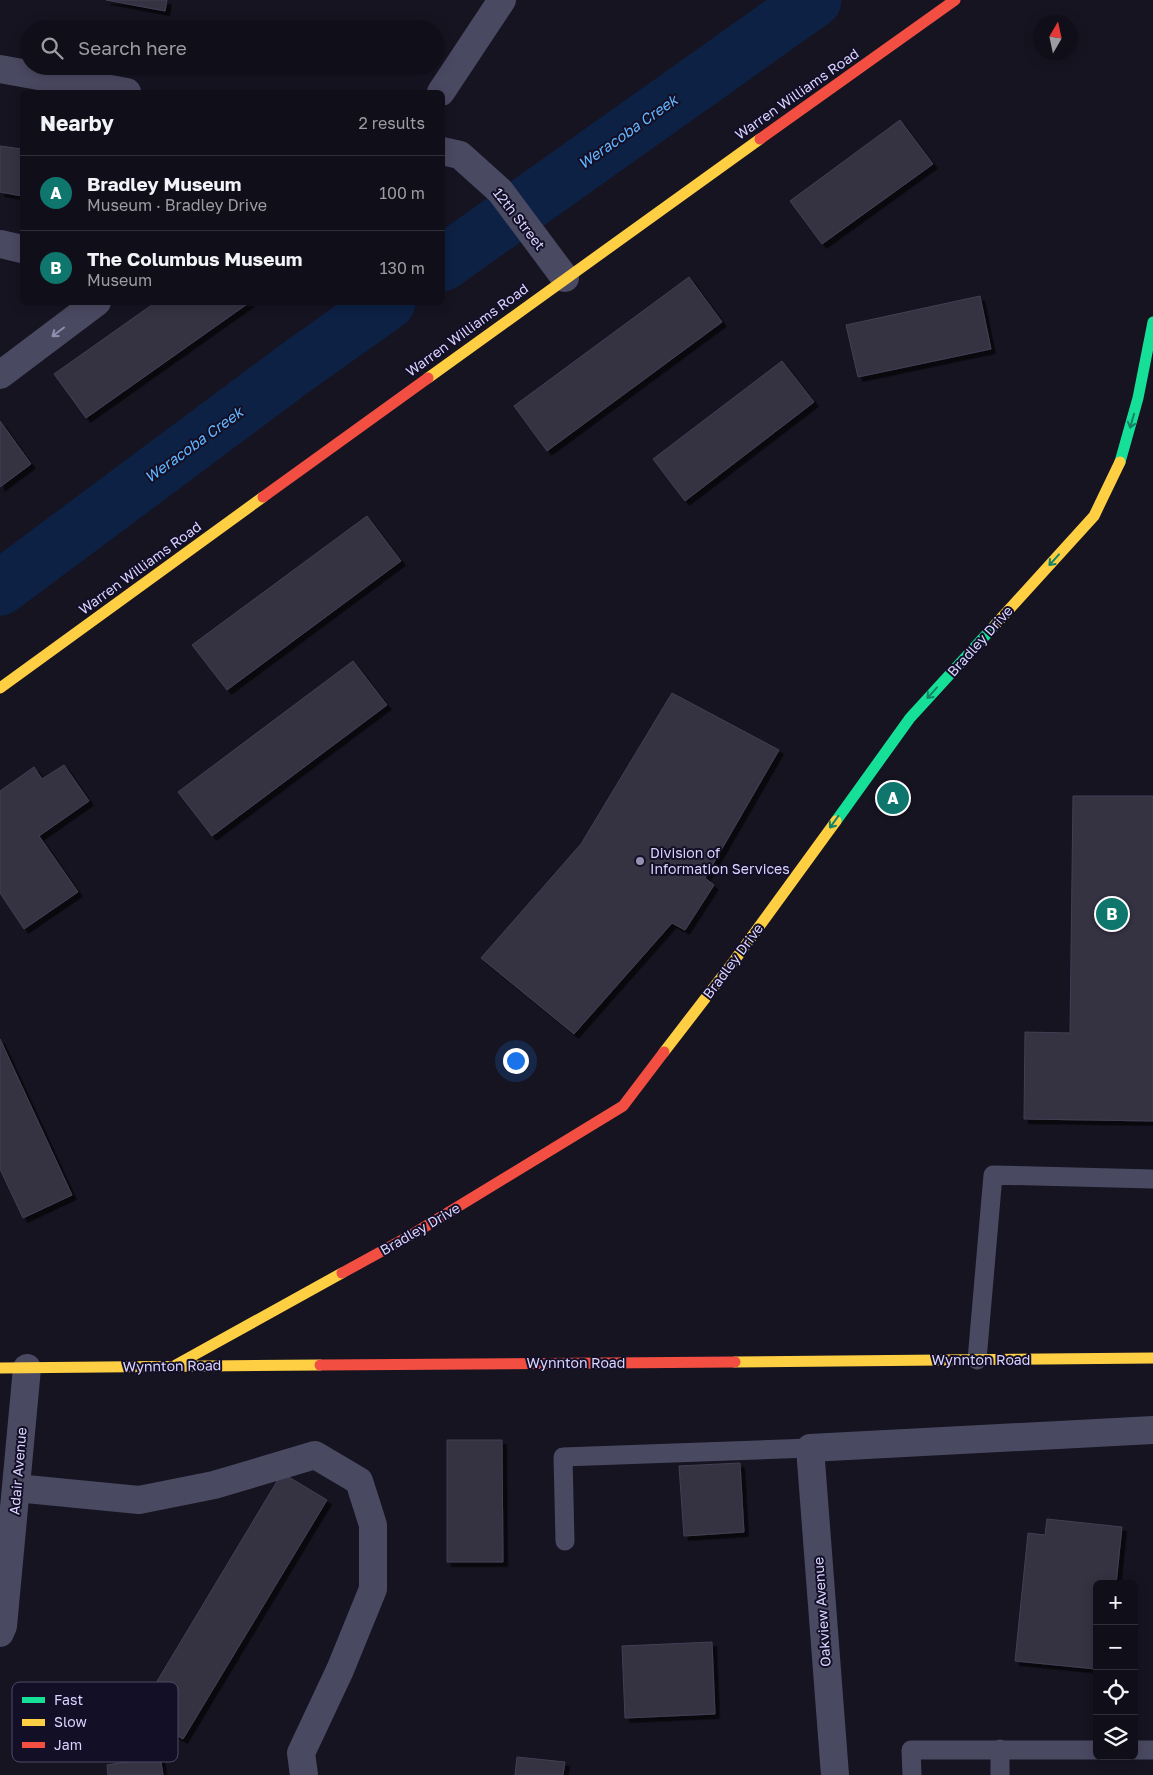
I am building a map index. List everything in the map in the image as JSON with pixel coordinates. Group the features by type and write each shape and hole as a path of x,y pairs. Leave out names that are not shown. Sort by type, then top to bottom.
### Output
{"street":[{"path":"442,90 502,0"},
{"name":"Warren Williams Road","path":"0,688 565,278 955,0"},
{"path":"0,69 20,73"},
{"path":"33,75 116,90"},
{"name":"12th Street","path":"445,152 460,155 500,191 565,278"},
{"path":"0,244 20,249"},
{"path":"0,375 93,305"},
{"name":"Bradley Drive","path":"174,1366 413,1234 623,1106 734,961 910,718 1094,516 1118,469 1146,394 1153,322"},
{"name":"Wynnton Road","path":"0,1368 1153,1358"},
{"name":"Adair Avenue","path":"0,1633 3,1626 27,1368"},
{"path":"810,1448 1153,1430"},
{"name":"Oakview Avenue","path":"810,1448 835,1775"},
{"path":"16,1488 139,1500 214,1485 315,1455 359,1481 373,1526 373,1589 340,1670 301,1753 304,1775"}],"lane":[{"path":"977,1360 993,1175 1153,1179"},
{"path":"565,1541 563,1457 810,1448"},
{"path":"1000,1749 1000,1775"},
{"path":"912,1775 910,1750 1093,1750"},
{"path":"1138,1750 1153,1750"}],"building":[{"path":"106,0 167,0 165,11"},
{"path":"900,120 933,164 822,244 790,201"},
{"path":"0,146 20,149 20,196 0,192"},
{"path":"689,277 722,322 547,451 514,406"},
{"path":"980,296 991,349 858,377 846,325"},
{"path":"152,305 246,305 86,418 54,374"},
{"path":"782,361 814,402 685,501 653,459"},
{"path":"0,421 31,464 0,487"},
{"path":"367,516 401,561 227,690 192,645"},
{"path":"353,661 387,705 212,836 178,792"},
{"name":"Division of Information Services","path":"672,693 779,750 705,878 714,885 685,930 672,923 574,1034 481,958 581,844"},
{"path":"64,765 89,801 39,836 78,892 24,929 0,893 0,791 34,767 42,779"},
{"path":"1073,796 1153,796 1153,1121 1024,1119 1025,1032 1070,1033"},
{"path":"0,1039 72,1195 23,1218 0,1169"},
{"path":"447,1440 502,1440 503,1562 447,1562"},
{"path":"740,1463 744,1532 684,1536 679,1466"},
{"path":"282,1473 327,1500 183,1739 178,1736 178,1682 157,1682"},
{"path":"1047,1519 1122,1527 1116,1580 1093,1580 1093,1669 1015,1661 1028,1533 1045,1535"},
{"path":"712,1642 715,1714 625,1718 622,1646"},
{"path":"517,1757 565,1762 563,1775 515,1775"},
{"path":"125,1762 161,1762 163,1775 108,1775 107,1765"}],"waterway":[{"name":"Weracoba Creek","path":"445,262 814,0"},
{"name":"Weracoba Creek","path":"0,588 294,369 384,305"}],"traffic: fast":[{"path":"1120,462 1138,398 1153,322"},
{"path":"836,821 910,718 995,625"}],"traffic: slow":[{"path":"428,378 760,139"},
{"path":"995,625 1094,516 1120,462"},
{"path":"0,688 263,497"},
{"path":"664,1052 734,961 836,821"},
{"path":"174,1366 342,1273"},
{"path":"735,1362 1153,1358"},
{"path":"0,1368 320,1365"}],"traffic: jam":[{"path":"760,139 955,0"},
{"path":"263,497 428,378"},
{"path":"342,1273 413,1234 623,1106 664,1052"},
{"path":"320,1365 735,1362"}],"place":[{"name":"Bradley Museum","path":"893,798"},
{"name":"Division of Information Services","path":"640,861"},
{"name":"The Columbus Museum","path":"1112,914"}]}
